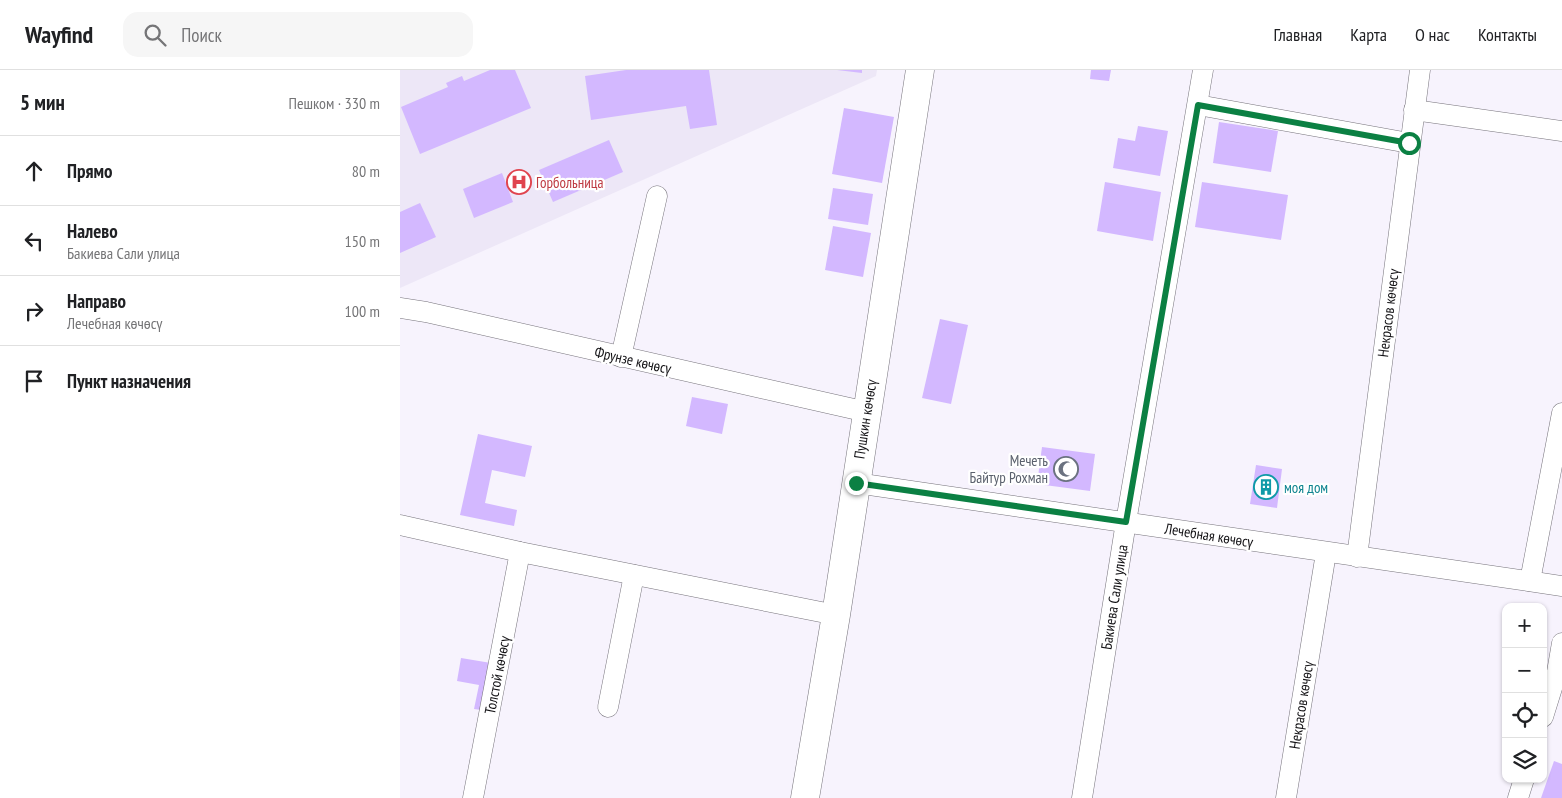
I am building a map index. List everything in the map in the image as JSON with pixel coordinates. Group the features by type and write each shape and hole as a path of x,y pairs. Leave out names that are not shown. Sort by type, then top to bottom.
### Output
{"highway":[{"name":"Пушкин көчөсү","path":"805,798 836,615 920,70"}],"street":[{"name":"Бакиева Сали улица","path":"1082,798 1126,522 1203,70"},
{"name":"Некрасов көчөсү","path":"1357,557 1409,143 1420,70"},
{"path":"1198,105 1409,143"},
{"path":"1414,110 1562,131"},
{"path":"621,357 657,196"},
{"name":"Фрунзе көчөсү","path":"400,308 426,312 867,412"},
{"path":"1530,581 1562,413"},
{"name":"Лечебная көчөсү","path":"856,483 1562,586"},
{"path":"400,525 520,552 836,615"},
{"name":"Толстой көчөсү","path":"473,798 520,552"},
{"name":"Некрасов көчөсү","path":"1286,798 1326,553"},
{"path":"608,707 634,574"},
{"path":"1547,704 1557,672 1562,643"},
{"path":"1518,798 1523,783"}],"shaded area":[{"name":"Горбольница","path":"400,70 877,70 876,76 400,288"}],"building":[{"path":"490,70 515,70 531,108 420,154 401,107 448,87 446,83 462,76 464,81"},
{"path":"626,70 709,70 717,125 690,129 686,106 591,120 585,76"},
{"path":"837,70 862,70 862,73"},
{"path":"1091,70 1111,70 1109,81 1090,79"},
{"path":"844,108 894,117 882,183 832,174"},
{"path":"1219,122 1278,131 1271,172 1213,163"},
{"path":"1138,126 1168,131 1160,176 1113,168 1118,138 1135,141"},
{"path":"609,140 623,172 553,202 539,170"},
{"path":"502,173 513,202 474,218 463,189"},
{"path":"1105,182 1161,192 1153,241 1097,231"},
{"path":"1202,182 1288,195 1281,240 1195,227"},
{"path":"833,188 873,194 868,225 828,219"},
{"path":"420,203 436,237 400,253 400,212"},
{"path":"833,226 871,233 863,277 825,270"},
{"path":"940,319 968,325 951,404 922,398"},
{"path":"692,397 728,404 722,434 686,426"},
{"path":"478,434 532,446 525,477 492,470 485,503 517,510 514,526 460,515"},
{"name":"Мечеть Байтур Рохман","path":"1042,447 1095,454 1090,491 1037,484"},
{"name":"моя дом","path":"1256,465 1282,469 1277,508 1250,504"},
{"path":"461,658 497,664 488,711 474,709 479,685 457,681"},
{"path":"1554,761 1562,764 1562,798 1541,798"}],"place":[{"name":"Горбольница","path":"519,182"},
{"name":"Мечеть Байтур Рохман","path":"1066,469"},
{"name":"моя дом","path":"1266,487"}],"route":[{"path":"856,483 1126,522 1198,105 1409,143"}]}
